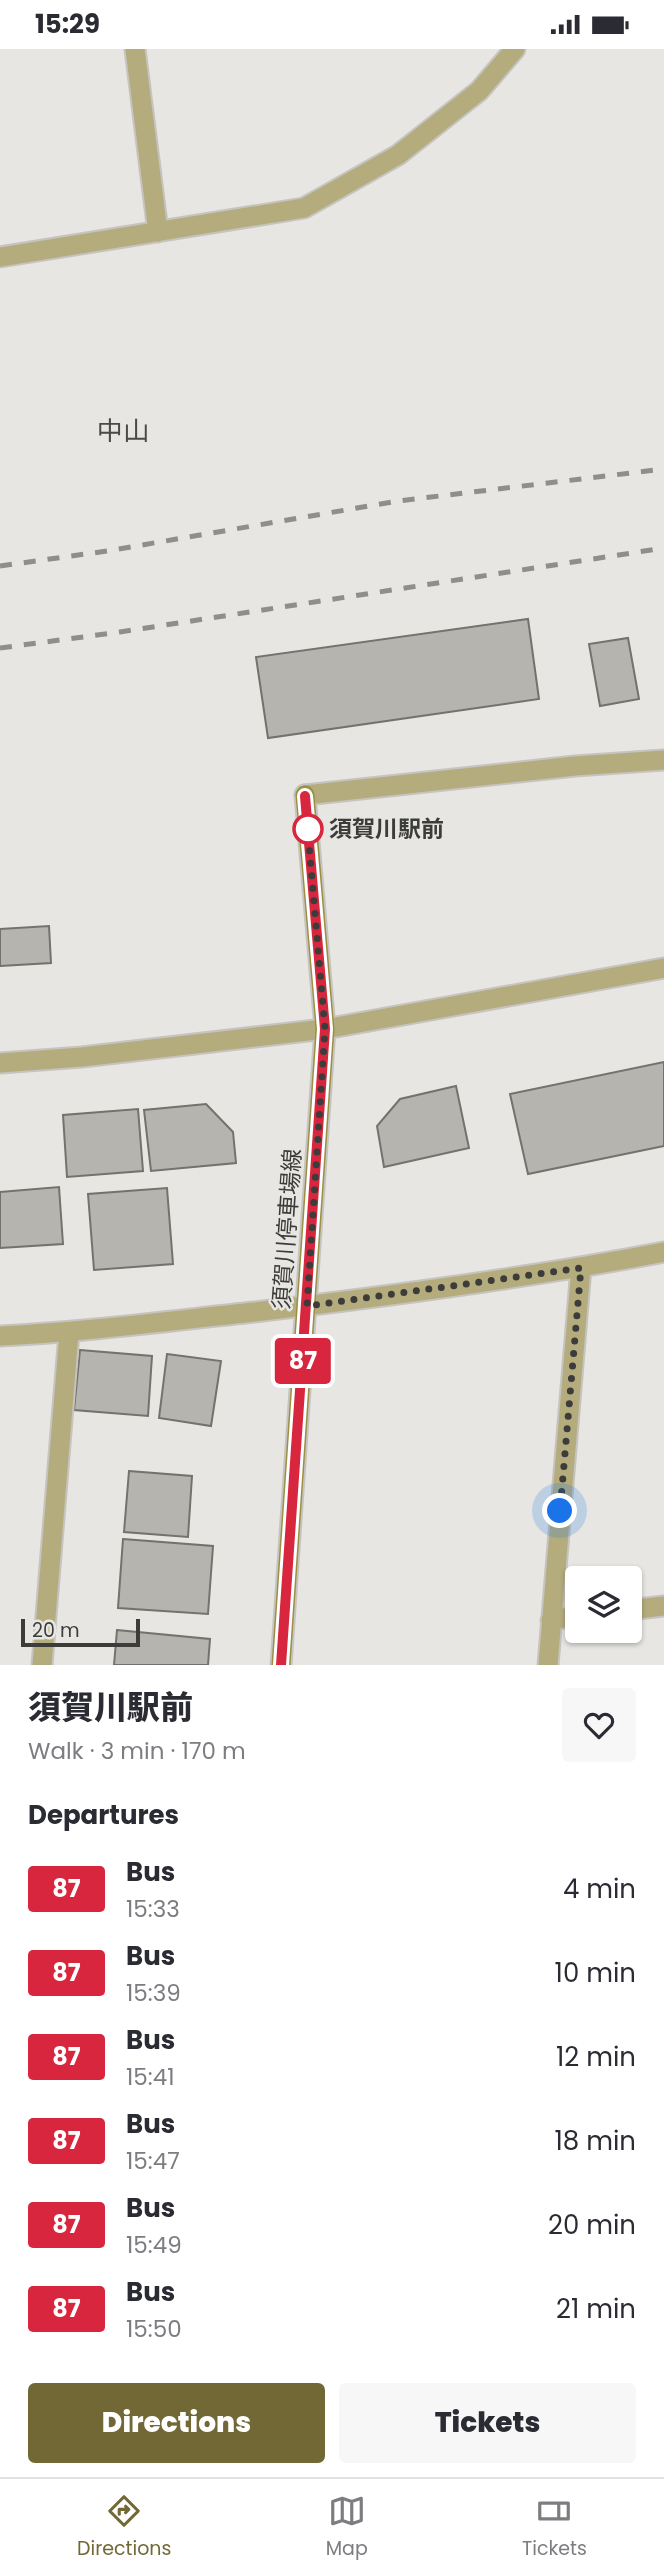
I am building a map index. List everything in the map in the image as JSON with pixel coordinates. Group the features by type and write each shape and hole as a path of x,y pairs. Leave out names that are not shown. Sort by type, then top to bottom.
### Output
{"main road":[{"name":"須賀川停車場線","path":"281,1665 325,1029 305,796"}],"street":[{"path":"135,49 158,232"},
{"path":"0,257 304,208 398,155 479,91 515,49"},
{"path":"305,796 575,766 664,760"},
{"path":"0,1063 82,1057 325,1029 664,968"},
{"path":"0,1336 69,1333 307,1306 581,1268 664,1252"},
{"path":"548,1665 581,1268"},
{"path":"42,1665 69,1333"},
{"path":"642,1609 664,1606"},
{"path":"551,1620 565,1618"}],"building":[{"path":"528,619 539,699 268,738 256,657"},
{"path":"628,638 639,699 600,706 589,644"},
{"path":"49,926 51,963 0,966 0,929"},
{"path":"664,1062 664,1146 528,1174 510,1094"},
{"path":"456,1086 469,1148 384,1167 377,1126 400,1099"},
{"path":"206,1104 233,1132 236,1163 151,1171 144,1110"},
{"path":"138,1109 143,1171 67,1177 63,1115"},
{"path":"59,1187 63,1244 0,1248 0,1192"},
{"path":"167,1188 173,1264 94,1270 88,1194"},
{"path":"80,1350 152,1356 148,1416 74,1410"},
{"path":"167,1354 221,1361 211,1426 159,1418"},
{"path":"129,1471 192,1476 188,1537 124,1532"},
{"path":"123,1539 213,1546 208,1614 118,1608"},
{"path":"117,1630 210,1639 208,1665 114,1665"}],"railway":[{"path":"0,566 107,551 398,501 664,469"},
{"path":"0,648 664,548"}],"bus line":[{"name":"87","path":"281,1665 325,1029 305,796"}],"place":[{"name":"須賀川駅前","path":"308,829"}],"district":[{"name":"中山","path":"123,431"}],"route":[{"path":"308,829 307,821 325,1029 307,1306 581,1268 560,1511"}]}
